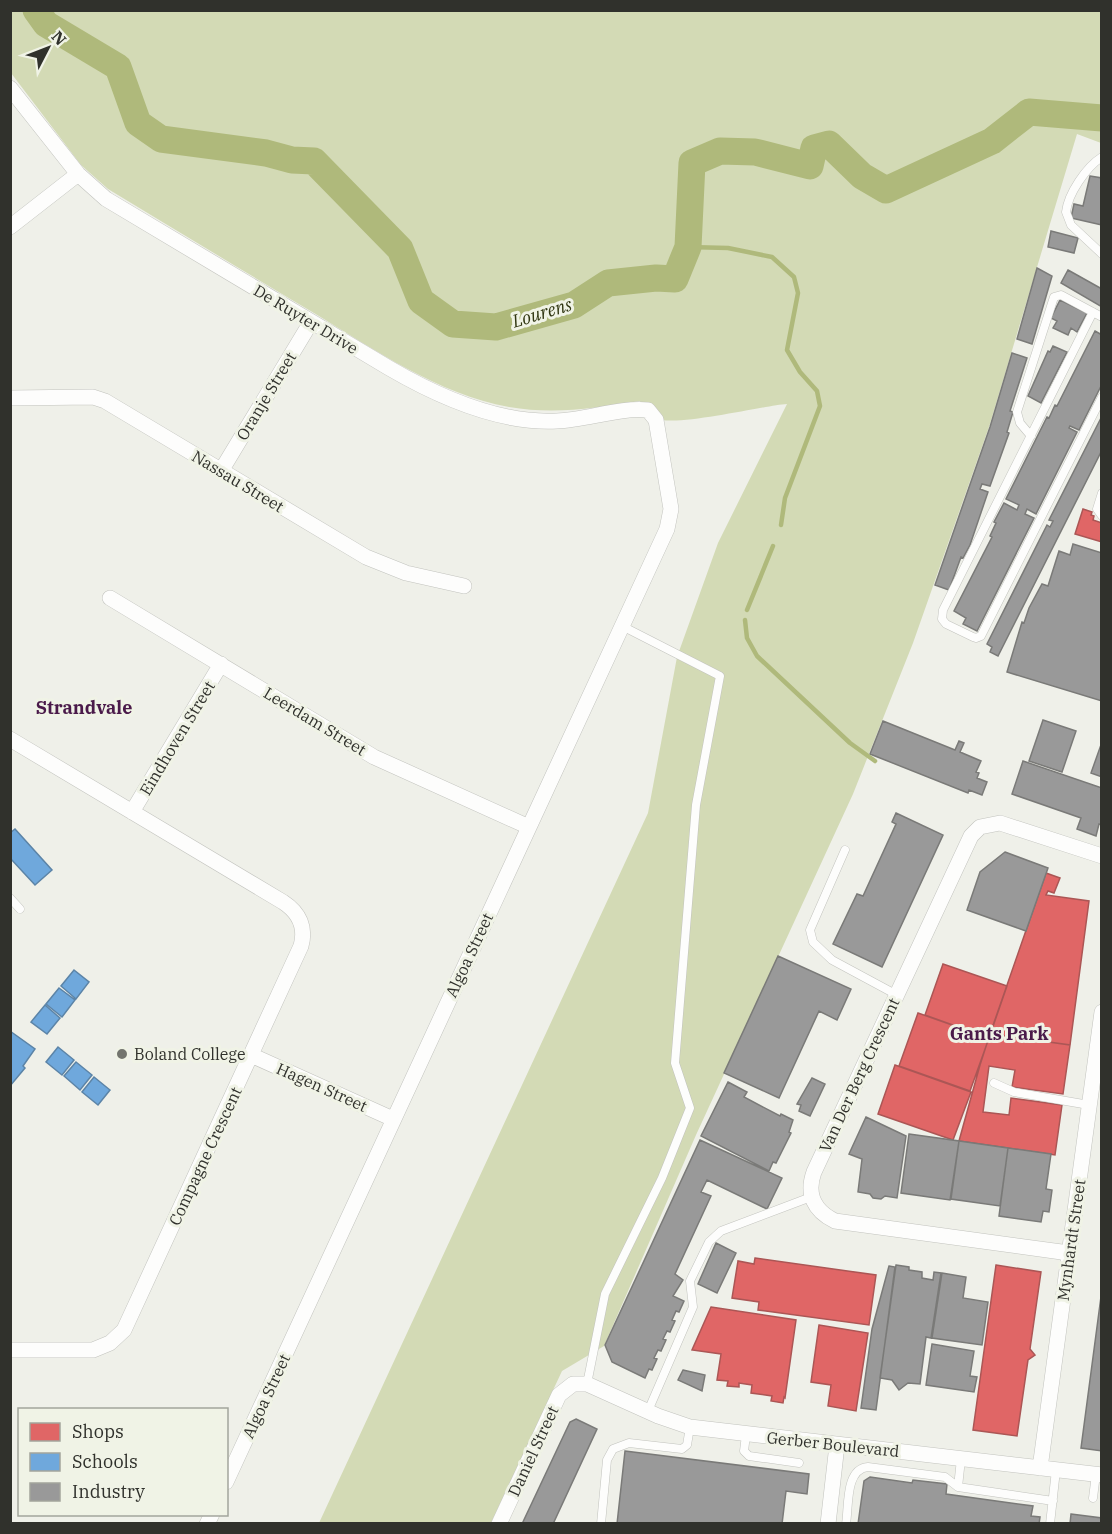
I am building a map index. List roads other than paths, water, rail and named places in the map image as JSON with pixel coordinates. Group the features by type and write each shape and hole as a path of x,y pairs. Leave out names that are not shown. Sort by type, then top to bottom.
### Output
{"street":[{"name":"De Ruyter Drive","path":"10,88 78,174 106,199 409,380 450,400 514,417 556,421 642,409 648,410 656,420"},
{"path":"10,227 78,174"},
{"name":"Oranje Street","path":"221,471 311,322"},
{"name":"Nassau Street","path":"10,398 99,398 366,557 406,573 464,586"},
{"name":"Algoa Street","path":"228,1478 667,529 671,515 656,420"},
{"name":"Leerdam Street","path":"110,598 374,757 529,827"},
{"name":"Eindhoven Street","path":"132,812 221,664"},
{"name":"Compagne Crescent","path":"10,739 284,902 294,911 301,923 303,939 124,1330 110,1343 93,1350 10,1350"},
{"name":"Van Der Berg Crescent","path":"811,1197 810,1186 814,1172 971,836 980,827 993,823 1007,825 1101,856"},
{"name":"Mynhardt Street","path":"1048,1469 1069,1253 1101,1012"},
{"name":"Hagen Street","path":"251,1055 393,1119"},
{"path":"811,1197 822,1213 835,1221 1069,1253"},
{"name":"Gerber Boulevard","path":"580,1384 690,1427 1099,1474"},
{"name":"Daniel Street","path":"499,1524 556,1400 563,1390 580,1384"},
{"path":"828,1524 837,1444"}],"lane":[{"path":"1101,157 1082,175 1066,212 1071,225 1101,254"},
{"path":"1031,436 1020,423 1017,412 1054,297 1061,295 1101,317"},
{"path":"1093,312 941,615 946,624 976,638 981,636 1101,397"},
{"path":"1101,493 1097,509 1101,516"},
{"path":"580,1384 605,1294 662,1178 690,1108 675,1063 696,805 720,676 622,626"},
{"path":"845,850 810,930 813,942 832,960 897,995"},
{"path":"10,898 20,909"},
{"path":"994,1083 1014,1092 1089,1105"},
{"path":"648,1412 693,1307 690,1281 709,1242 721,1232 811,1197"},
{"path":"601,1524 607,1460 613,1449 628,1443 682,1449 687,1445 690,1427"},
{"path":"746,1435 744,1451 748,1456 799,1463"},
{"path":"892,1470 894,1451"},
{"path":"958,1487 961,1459"},
{"path":"846,1524 852,1477 857,1470 868,1467 945,1477 958,1487 1053,1500"},
{"path":"1048,1469 1053,1500 1050,1524"},
{"path":"1093,1498 1099,1474"}],"waterway":[{"name":"Lourens","path":"36,10 46,24 118,67 138,123 161,139 266,153 292,160 314,161 400,249 421,301 453,324 496,327 574,305 608,283 656,278 675,279 688,247 692,163 720,151 755,152 810,166 814,148 829,144 862,176 886,190 992,141 1029,112 1102,118"},
{"path":"688,247 728,248 772,257 794,277 798,293 787,350 800,372 817,391 820,406 785,498 781,525"},
{"path":"747,610 773,546"},
{"path":"745,620 747,638 757,656 850,743 875,761"}],"place":[{"name":"Boland College","path":"122,1054"}],"district":[{"name":"Strandvale","path":"84,708"},
{"name":"Gants Park","path":"999,1034"}]}
